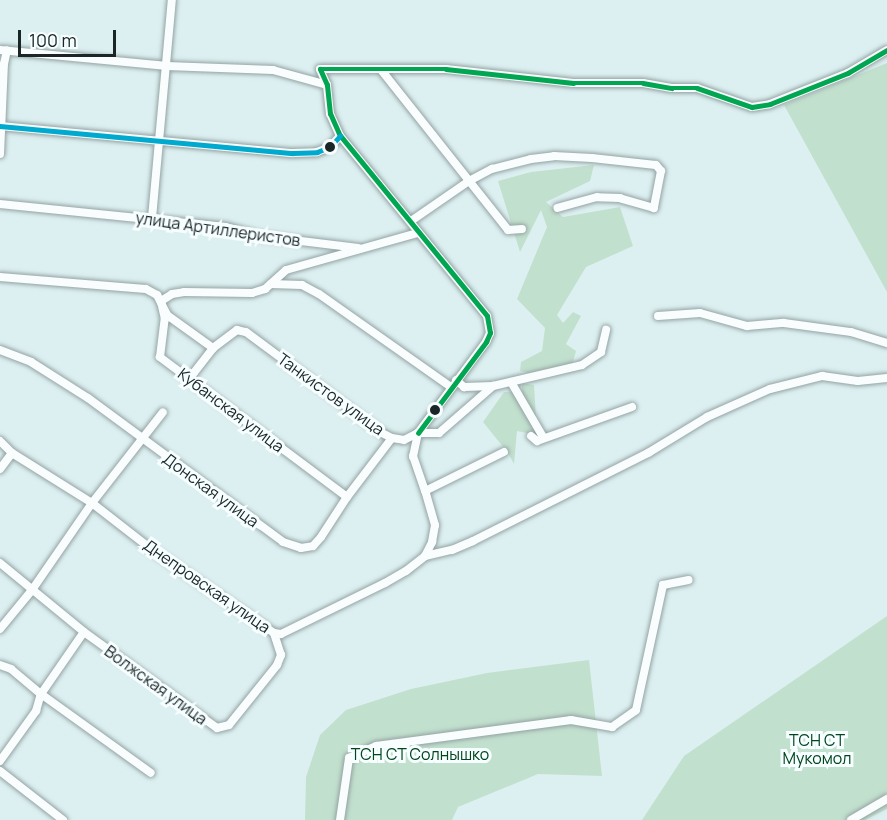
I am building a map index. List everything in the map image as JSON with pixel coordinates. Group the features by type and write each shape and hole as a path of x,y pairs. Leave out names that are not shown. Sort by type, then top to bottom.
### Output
{"street":[{"path":"152,218 172,0"},
{"path":"0,154 4,50 167,66 273,70 327,85"},
{"path":"425,556 432,542 435,525 412,456 418,434 486,342 490,333 487,316 340,136 330,114 327,85 320,69 382,71 446,69 573,83 643,83 672,88 697,88 752,106 770,104 848,73 887,50"},
{"path":"382,71 508,230 522,229"},
{"path":"2,126 293,153 317,152 330,147 340,136"},
{"path":"411,221 469,181 492,170 531,159 554,156 656,165 661,171 654,208 620,198 597,197 557,208"},
{"name":"улица Артиллеристов","path":"0,204 226,227 260,236 364,249"},
{"path":"161,302 172,294 184,292 246,294 265,289 286,270 418,233"},
{"path":"0,277 138,287 157,295 167,315 213,348"},
{"path":"271,284 302,285 319,294 454,383 464,387 493,386 582,365 601,352 606,330"},
{"name":"Кубанская улица","path":"161,302 165,319 160,357 347,497"},
{"path":"658,316 700,313 747,326 784,322 851,332 887,343"},
{"name":"Танкистов улица","path":"189,379 213,348 237,330 246,332 392,438 404,440 418,434 439,433 493,386"},
{"name":"Донская улица","path":"0,350 31,362 88,398 283,542 301,548 313,546 321,537 347,497 392,438"},
{"name":"Днепровская улица","path":"0,441 12,453 92,504 155,552 274,633 281,634 385,583 406,571 425,556 452,550 473,541 648,453 707,417 770,389 822,376 858,381 887,378"},
{"path":"511,382 543,437"},
{"path":"531,436 537,441 632,407"},
{"path":"0,629 32,590 92,504 163,412"},
{"path":"425,491 504,452"},
{"path":"0,469 12,453"},
{"name":"Волжская улица","path":"0,563 84,632 217,728 229,725 277,665 281,655 274,633"},
{"path":"340,820 349,758 376,746 571,720 612,728 636,710 663,585 689,580"},
{"path":"0,761 36,711 41,694 84,632"},
{"path":"0,664 11,669 41,694 151,773"},
{"path":"0,771 63,820"},
{"path":"851,820 887,799"}],"green space":[{"path":"887,63 887,292 784,105"},
{"path":"594,165 590,181 546,202 563,217 620,207 633,246 586,267 557,315 563,323 573,312 581,316 566,344 576,351 572,365 529,373 520,371 521,362 542,351 545,328 517,299 547,227 541,210 520,252 498,181 531,172"},
{"path":"522,383 534,385 537,435 517,431 514,464 483,422 504,392 522,391"},
{"name":"ТСН СТ Мукомол","path":"887,616 887,809 865,820 642,820 684,756"},
{"name":"ТСН СТ Солнышко","path":"589,660 602,776 538,774 458,807 452,820 305,820 306,777 320,735 346,710 411,689 487,673"}],"transit line":[{"path":"418,433 486,342 490,333 487,316 340,136 330,114 327,85 320,69 446,69 573,83 643,83 672,88 697,88 752,107 770,104 848,73 887,50"},
{"path":"0,126 293,153 317,152 330,147 340,136"}]}
